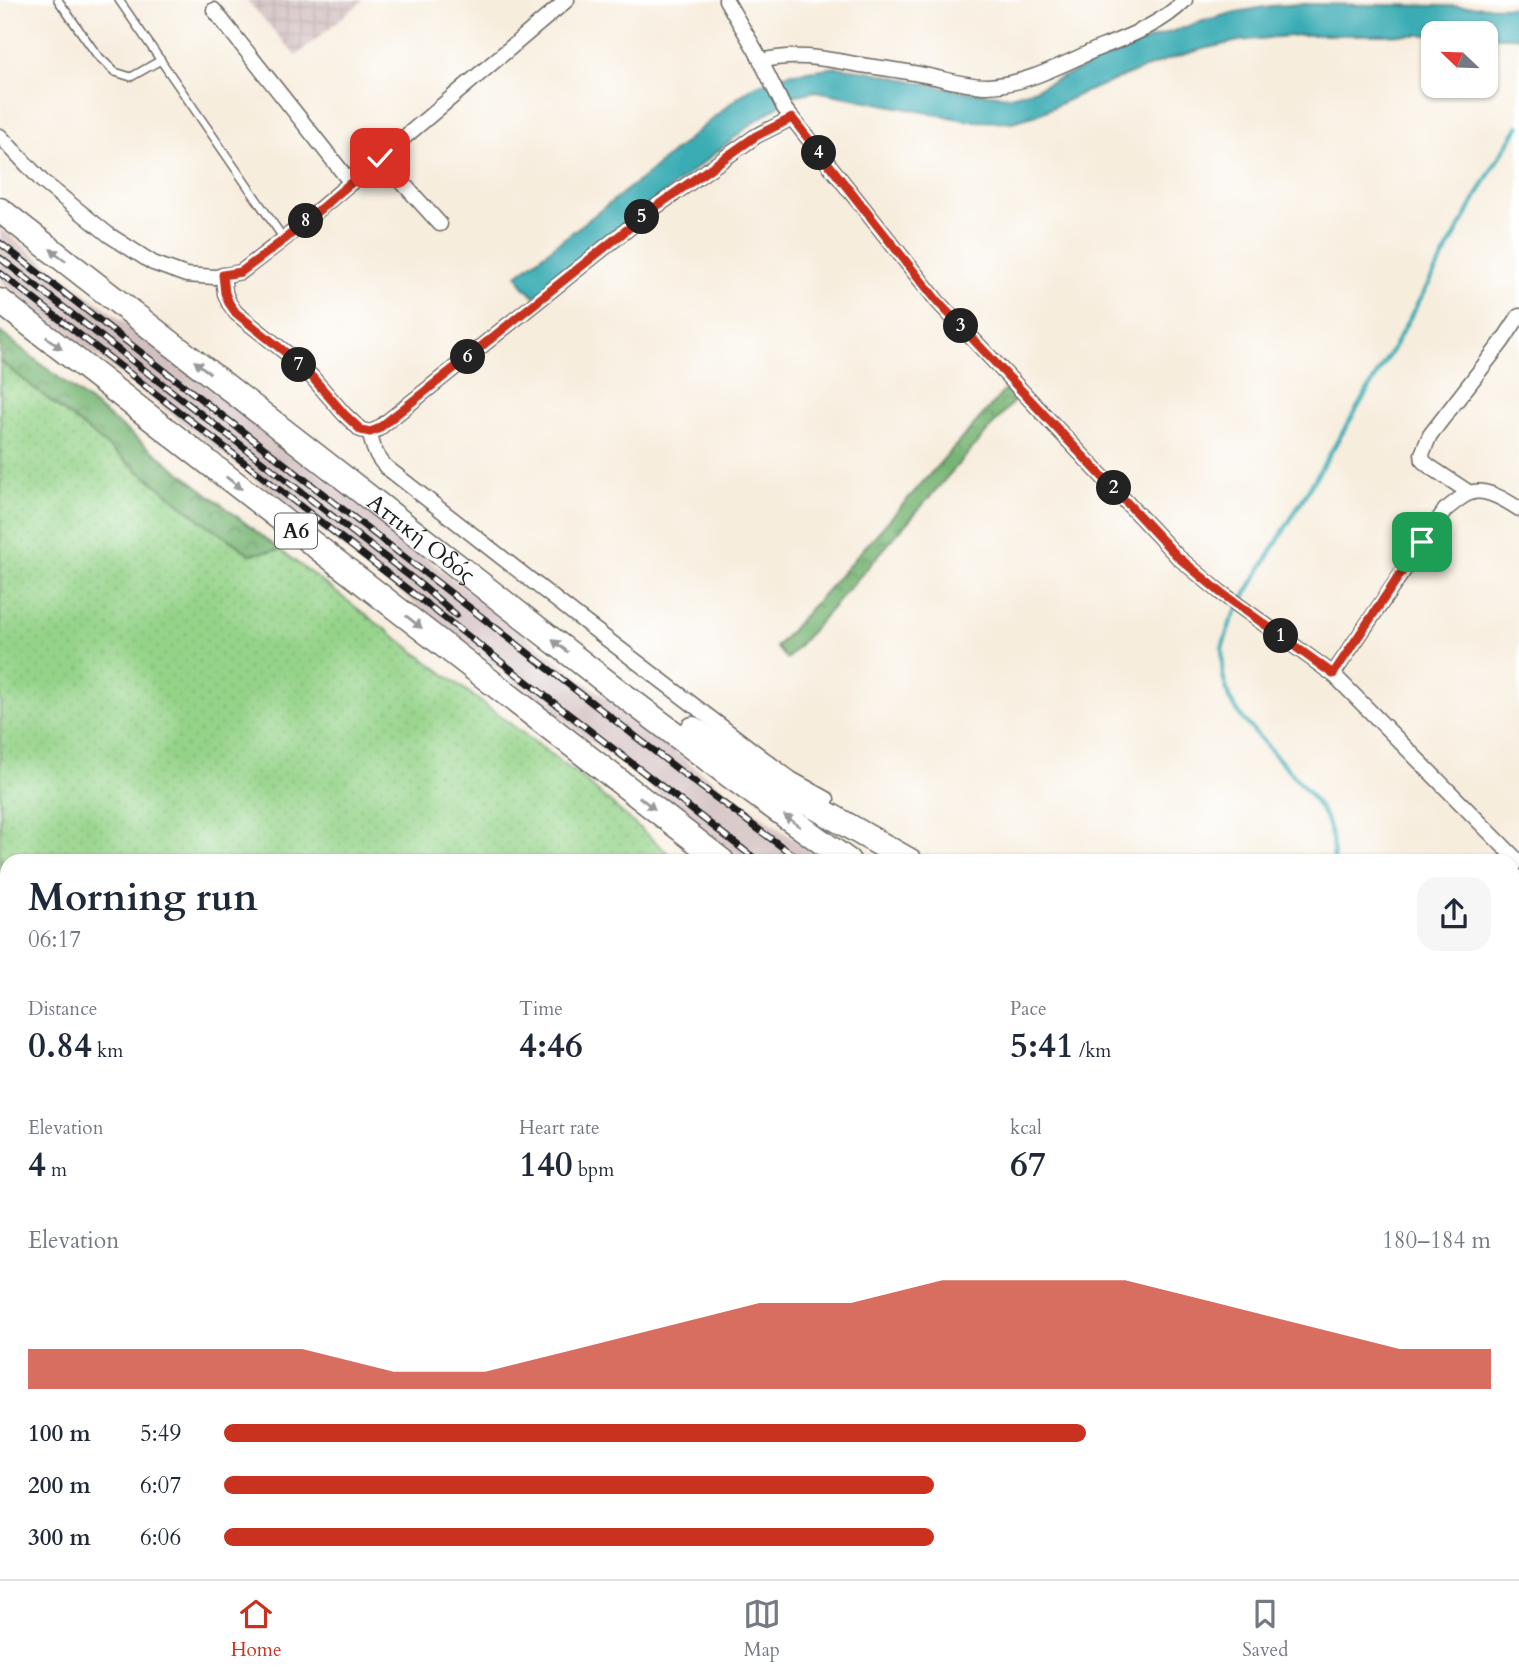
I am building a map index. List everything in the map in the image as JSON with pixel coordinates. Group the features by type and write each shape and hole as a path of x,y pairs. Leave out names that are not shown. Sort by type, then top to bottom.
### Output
{"highway":[{"name":"Αττική Οδός","path":"0,210 614,688 838,854"},
{"name":"Α6","path":"0,302 713,854"},
{"path":"614,688 700,733 775,784 898,854"}],"street":[{"path":"0,136 42,181 109,235 153,263 186,275 215,276 241,272 285,239 567,0"},
{"path":"726,0 788,113 938,302 1178,557 1220,592 1333,674 1511,854"},
{"path":"764,68 778,57 810,57 989,86 1032,77 1131,35 1168,14 1185,0"},
{"path":"214,10 351,183"},
{"path":"223,275 225,293 236,313 290,356 361,430 370,432 378,429 654,208 788,113"},
{"path":"380,158 440,224"},
{"path":"1470,493 1429,466 1423,461 1422,454 1430,435 1519,316"},
{"path":"370,432 377,458 386,467 772,765 827,799"},
{"path":"1333,674 1445,510 1470,493 1480,492 1500,497 1519,509"}],"lane":[{"path":"58,0 97,55 115,72 131,77 161,60"},
{"path":"119,0 285,239"}],"shaded area":[{"path":"247,0 363,0 296,56"},
{"path":"0,228 693,766 813,854 736,854 0,281"}],"green space":[{"path":"0,332 280,550 250,554 202,521 0,361"},
{"path":"0,361 202,521 250,554 280,550 582,778 669,854 0,854"},
{"path":"1005,390 1015,400 787,659 776,647"}],"water":[{"path":"1302,4 1519,7 1519,37 1498,37 1498,21 1421,21 1421,35 1299,35 1239,41 1166,60 1080,94 1037,115 1012,122 970,121 816,91 793,96 753,123 534,297 522,285 517,275 646,175 732,102 754,86 787,74 836,67 960,91 1010,96 1033,90 1153,38 1236,12"}],"waterway":[{"path":"1334,854 1325,816 1309,793 1242,718 1229,698 1223,676 1222,648 1231,621 1247,592 1392,350 1489,174 1519,126"}],"railway":[{"path":"0,243 680,771 792,854"},
{"path":"0,258 456,615"},
{"path":"0,273 749,854"}],"route":[{"path":"380,158 285,239 241,272 223,275 225,293 236,313 290,356 361,430 370,432 378,429 654,208 756,136 792,118 938,302 1178,557 1220,592 1333,674 1422,542"}]}
